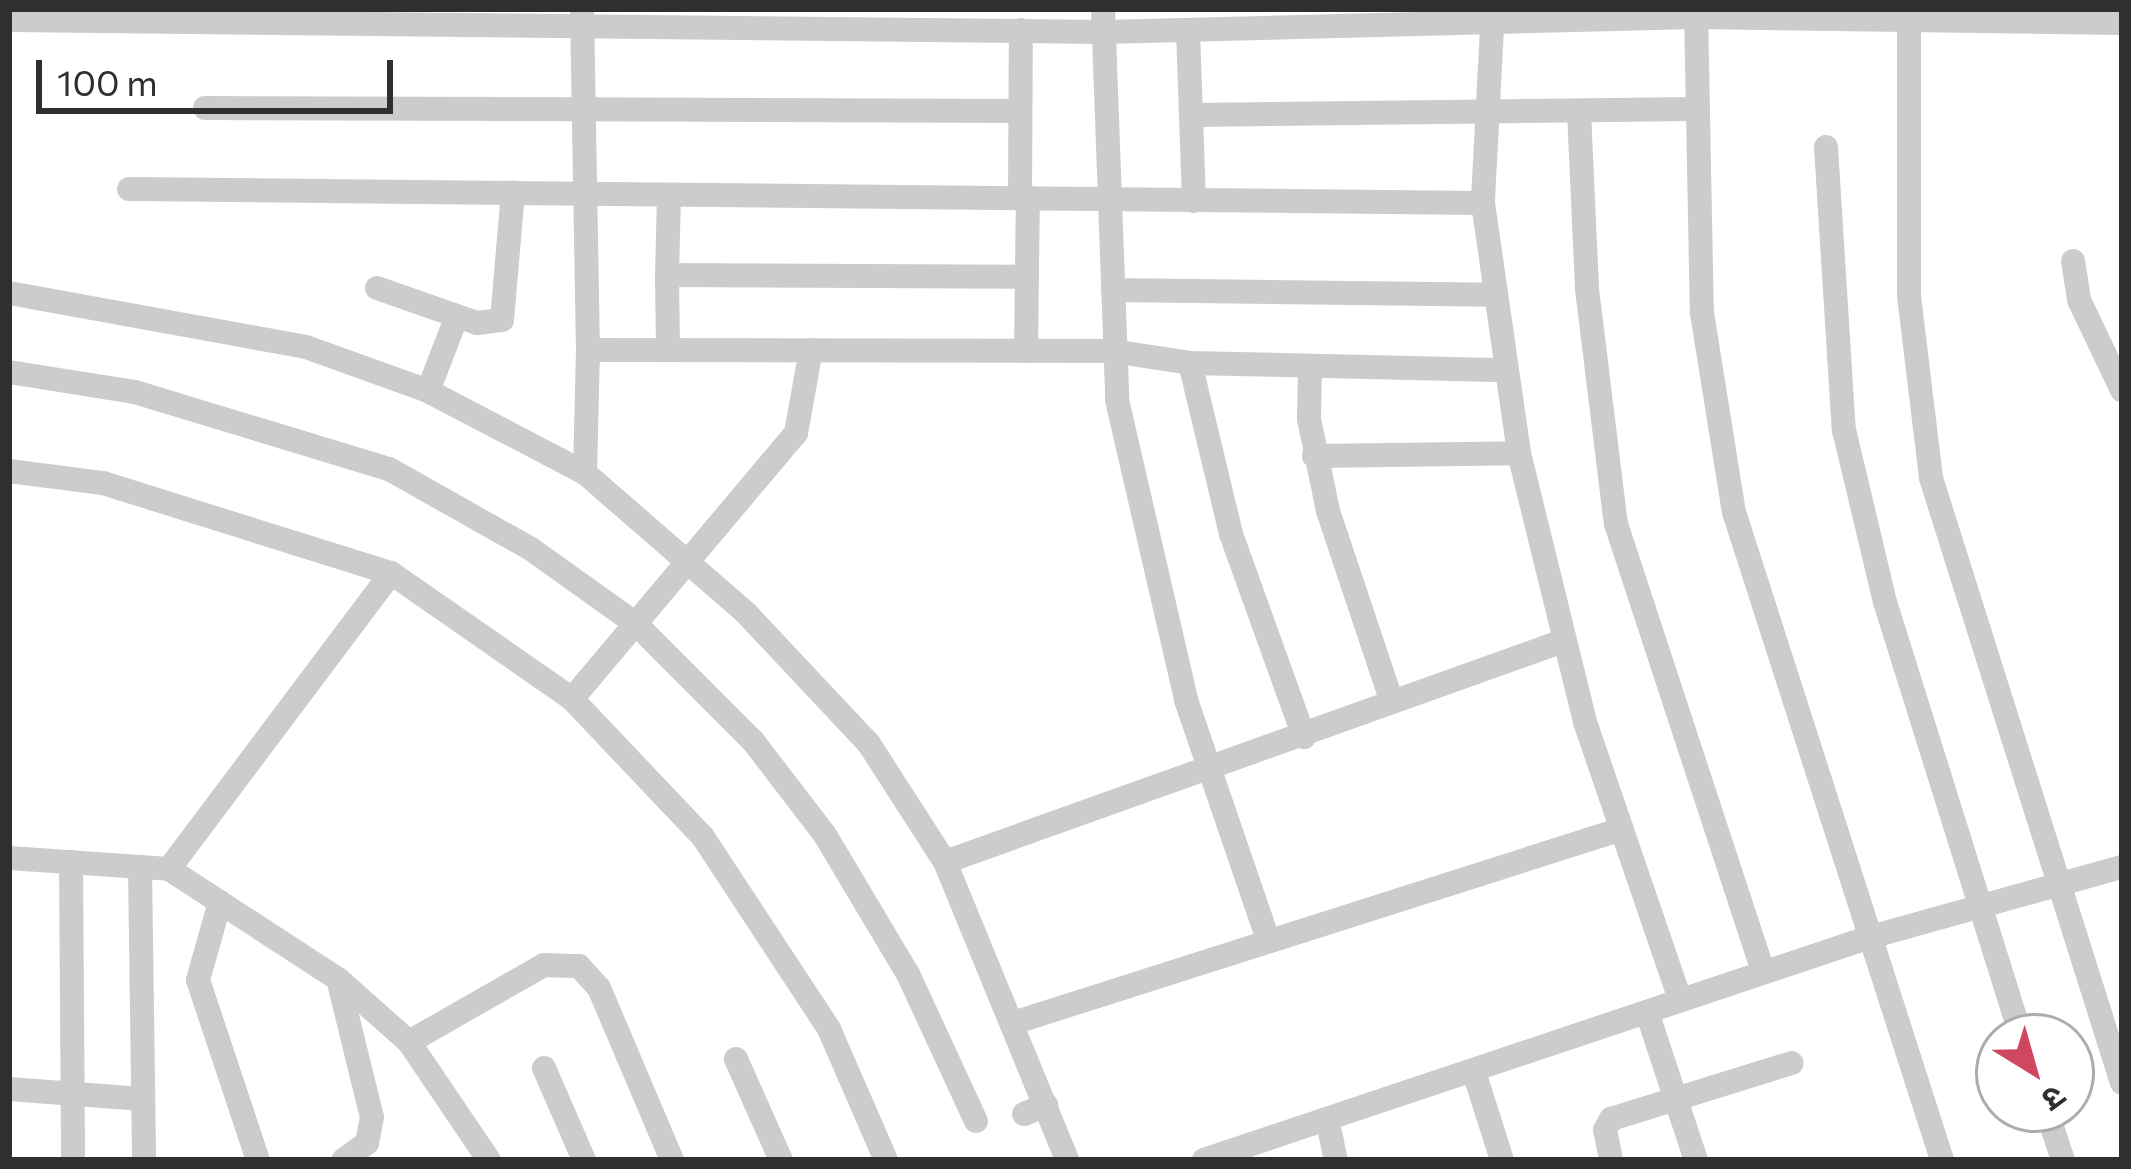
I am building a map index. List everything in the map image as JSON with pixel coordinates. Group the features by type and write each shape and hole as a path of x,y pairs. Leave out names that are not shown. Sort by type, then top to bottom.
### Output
{"street":[{"path":"1909,12 1909,296 1931,478 2055,890 2122,1083"},
{"path":"9,20 583,15 1015,23 1104,20 1188,30 1493,17 1909,12 2122,23"},
{"path":"1696,13 1704,335 1733,512 1942,1160"},
{"path":"583,15 591,193 585,473"},
{"path":"1493,17 1494,114 1484,203 1519,453 1563,641 1680,999"},
{"path":"1104,20 1112,351 1156,587 1268,938"},
{"path":"1015,23 1026,351"},
{"path":"1188,30 1194,201"},
{"path":"205,108 1020,111"},
{"path":"1191,115 1695,109"},
{"path":"1579,112 1587,290 1616,524 1763,972"},
{"path":"1826,147 1844,430 1885,602 2013,1013"},
{"path":"129,189 1484,203"},
{"path":"377,288 457,316 493,323 505,316 513,192"},
{"path":"668,195 668,350"},
{"path":"2073,261 2079,300 2122,390"},
{"path":"667,274 1027,277"},
{"path":"1113,290 1495,296"},
{"path":"9,293 306,347 428,391 585,473 689,563 869,744 945,862 1013,1023 1035,1110 1067,1160"},
{"path":"428,391 457,316"},
{"path":"588,350 1112,351 1190,363 1507,370"},
{"path":"572,699 796,433 812,350"},
{"path":"1190,363 1231,534 1304,737"},
{"path":"1310,366 1315,456 1362,628 1392,702"},
{"path":"9,372 135,392 389,470 531,549 636,625 753,741 825,835 908,974 976,1121"},
{"path":"1315,456 1519,453"},
{"path":"9,471 104,483 391,573 572,699 703,837 829,1029 886,1160"},
{"path":"169,869 391,573"},
{"path":"945,862 1563,641"},
{"path":"1013,1023 1268,938 1622,830"},
{"path":"9,857 169,869 338,979 409,1042 489,1160"},
{"path":"71,862 74,1160"},
{"path":"140,867 144,1160"},
{"path":"1204,1160 1475,1075 1680,999 1867,938 2055,890 2122,867"},
{"path":"220,902 198,980 258,1160"},
{"path":"409,1042 544,965 579,966 599,988 672,1160"},
{"path":"338,979 372,1118 367,1143 344,1160"},
{"path":"1647,1012 1696,1160"},
{"path":"736,1059 781,1160"},
{"path":"1611,1160 1607,1123 1675,1097 1792,1063"},
{"path":"544,1067 584,1160"},
{"path":"1475,1075 1502,1160"},
{"path":"9,1089 143,1099"},
{"path":"1328,1123 1336,1160"}]}
